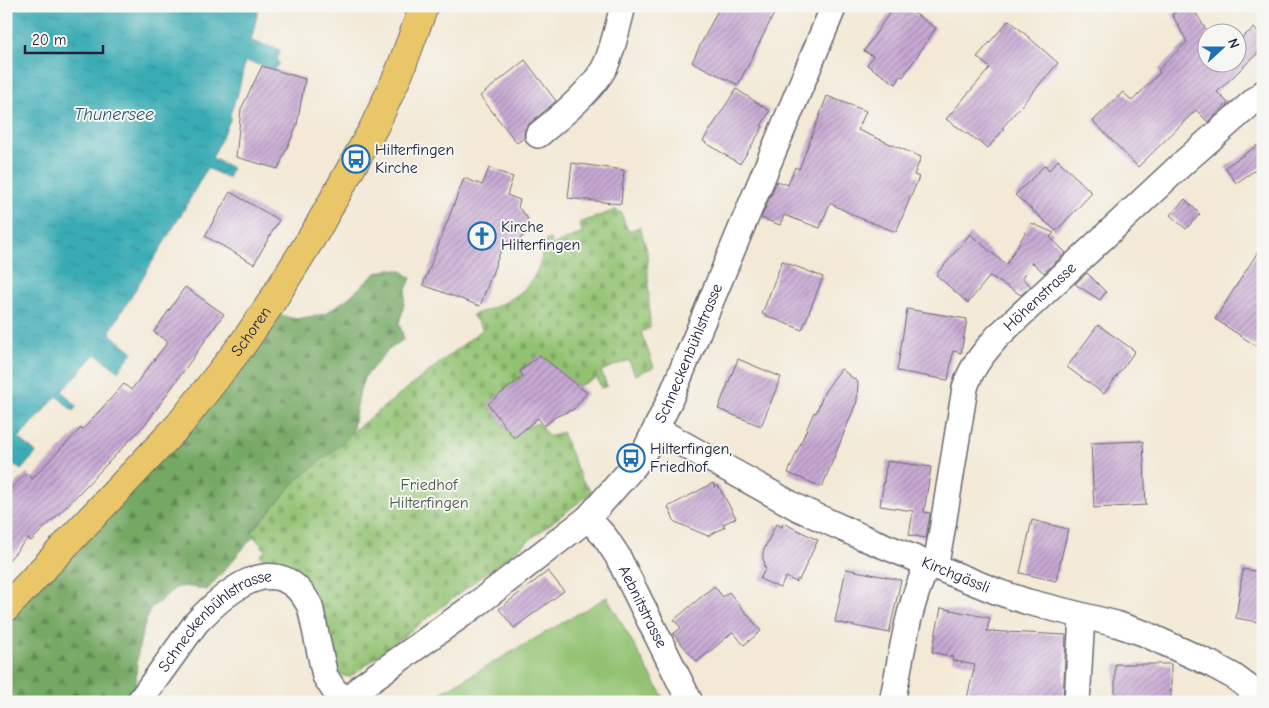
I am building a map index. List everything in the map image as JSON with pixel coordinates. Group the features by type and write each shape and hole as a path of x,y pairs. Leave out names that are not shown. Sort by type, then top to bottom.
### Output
{"main road":[{"name":"Schoren","path":"6,608 180,424 242,345 269,306 316,229 374,127 399,73 424,6"}],"street":[{"path":"538,135 566,112 594,82 606,63 623,6"},
{"name":"Schneckenbühlstrasse","path":"139,702 200,618 241,584 253,578 264,576 284,580 292,584 305,597 310,606 325,676 334,690 348,702 362,686 478,603 588,518 635,465 656,429 686,362 834,6"},
{"name":"Höhenstrasse","path":"892,702 909,616 918,585 931,565 941,537 965,388 975,363 997,337 1183,163 1263,93"},
{"path":"1236,115 1263,112"},
{"name":"Kirchgässli","path":"656,429 798,508 862,537 998,592 1116,624 1181,649 1233,676 1263,698"},
{"name":"Aebnitstrasse","path":"588,518 605,537 617,555 690,702"},
{"path":"1077,702 1082,616"}],"green space":[{"name":"Friedhof Hilterfingen","path":"616,210 621,213 628,231 640,227 647,251 650,328 641,332 654,367 635,375 629,360 601,371 607,386 601,388 597,378 578,386 540,355 520,371 523,376 488,404 514,437 526,428 538,423 549,437 562,432 581,478 592,492 350,677 335,671 321,606 269,566 260,555 266,551 251,533 296,481 342,444 352,432 483,329 472,315 500,305 524,289 536,273 540,262 542,255 539,244 550,239 552,245 583,233 579,223"},
{"path":"391,269 402,271 411,278 406,290 399,322 404,339 386,352 364,378 352,432 342,444 296,481 252,532 254,536 207,590 190,587 174,589 151,607 138,653 136,676 137,702 6,702 6,608 269,306 283,316 296,319 325,314 348,298 376,273"},
{"path":"607,597 663,697 654,702 425,702"}],"water":[{"name":"Thunersee","path":"6,6 259,6 251,41 280,50 277,59 279,65 274,69 245,61 237,98 230,115 231,118 212,158 232,168 228,178 207,168 182,213 110,331 111,335 133,352 118,371 96,354 62,391 77,406 73,411 57,396 19,438 36,453 21,470 6,458"}],"building":[{"path":"720,6 778,6 738,85 692,62"},
{"path":"894,6 904,6 936,28 903,77 901,76 896,84 867,65 873,56 864,51"},
{"path":"1186,6 1192,6 1201,22 1196,22 1196,72 1238,72 1217,92 1228,103 1208,122 1196,110 1138,167 1093,121 1123,92 1132,101 1160,72 1158,70 1187,42 1172,14"},
{"path":"1009,20 1058,63 1002,128 1004,129 988,148 946,119 990,68 977,57"},
{"path":"1254,28 1263,39 1263,48 1246,64 1246,34"},
{"path":"525,60 556,101 529,124 524,130 524,138 517,143 480,96"},
{"path":"262,66 305,79 297,125 278,169 236,157 241,109"},
{"path":"736,89 770,111 761,126 763,127 740,164 703,141"},
{"path":"827,96 866,111 858,130 921,157 914,175 919,177 896,232 855,216 830,203 820,228 784,215 780,225 761,218 777,181 788,185 795,167 799,169"},
{"path":"1263,142 1263,165 1236,183 1225,167"},
{"path":"1058,160 1092,193 1056,231 1015,195 1045,165 1049,170"},
{"path":"572,163 624,170 621,204 568,198"},
{"name":"Kirche Hilterfingen","path":"489,168 513,177 507,195 520,200 518,207 527,217 528,231 518,241 504,242 480,306 423,285 464,178 482,185"},
{"path":"230,192 279,220 254,264 205,236"},
{"path":"1185,199 1200,214 1186,229 1170,215"},
{"path":"1031,223 1054,233 1050,237 1066,253 1044,273 1032,262 1022,278 1031,286 1021,295 990,276 968,303 936,275 970,234 1006,265"},
{"path":"1263,244 1263,334 1256,346 1215,319"},
{"path":"782,261 823,277 802,330 762,314"},
{"path":"1087,273 1106,292 1100,300 1075,284"},
{"path":"185,287 224,314 148,421 63,510 31,541 28,538 6,563 6,493 27,473 32,479 81,428 83,429 124,384 131,390 168,342 154,332"},
{"path":"907,309 967,319 961,353 953,351 948,380 897,371"},
{"path":"1098,325 1135,351 1104,394 1067,367"},
{"path":"540,355 587,393 574,409 555,417 544,426 538,418 514,438 488,404 523,376 520,371"},
{"path":"738,359 781,377 761,426 718,409"},
{"path":"841,369 858,382 857,401 822,487 788,473 814,412 816,413 825,391"},
{"path":"1143,441 1146,505 1094,508 1091,443"},
{"path":"887,461 931,467 924,512 930,513 926,538 909,535 913,511 880,506"},
{"path":"713,483 715,487 718,485 736,518 723,524 725,527 708,536 675,522 668,507"},
{"path":"1032,520 1068,529 1056,581 1020,573"},
{"path":"783,523 818,540 799,580 797,579 796,582 786,577 780,588 760,579 766,568 763,566 765,562 763,560 763,552 776,524 782,527"},
{"path":"846,569 901,580 889,633 835,622"},
{"path":"1243,569 1263,572 1263,623 1236,618"},
{"path":"548,571 564,591 514,628 499,609"},
{"path":"714,586 723,597 729,592 761,631 744,645 733,632 697,662 673,634 681,628 674,620"},
{"path":"941,608 990,618 987,631 1066,635 1063,702 966,702 975,665 952,660 953,657 932,652"},
{"path":"1115,664 1171,664 1171,702 1115,702"}],"place":[{"name":"Hilterfingen Kirche","path":"356,159"},
{"name":"Kirche Hilterfingen","path":"482,236"},
{"name":"Hilterfingen, Friedhof","path":"631,458"}]}
